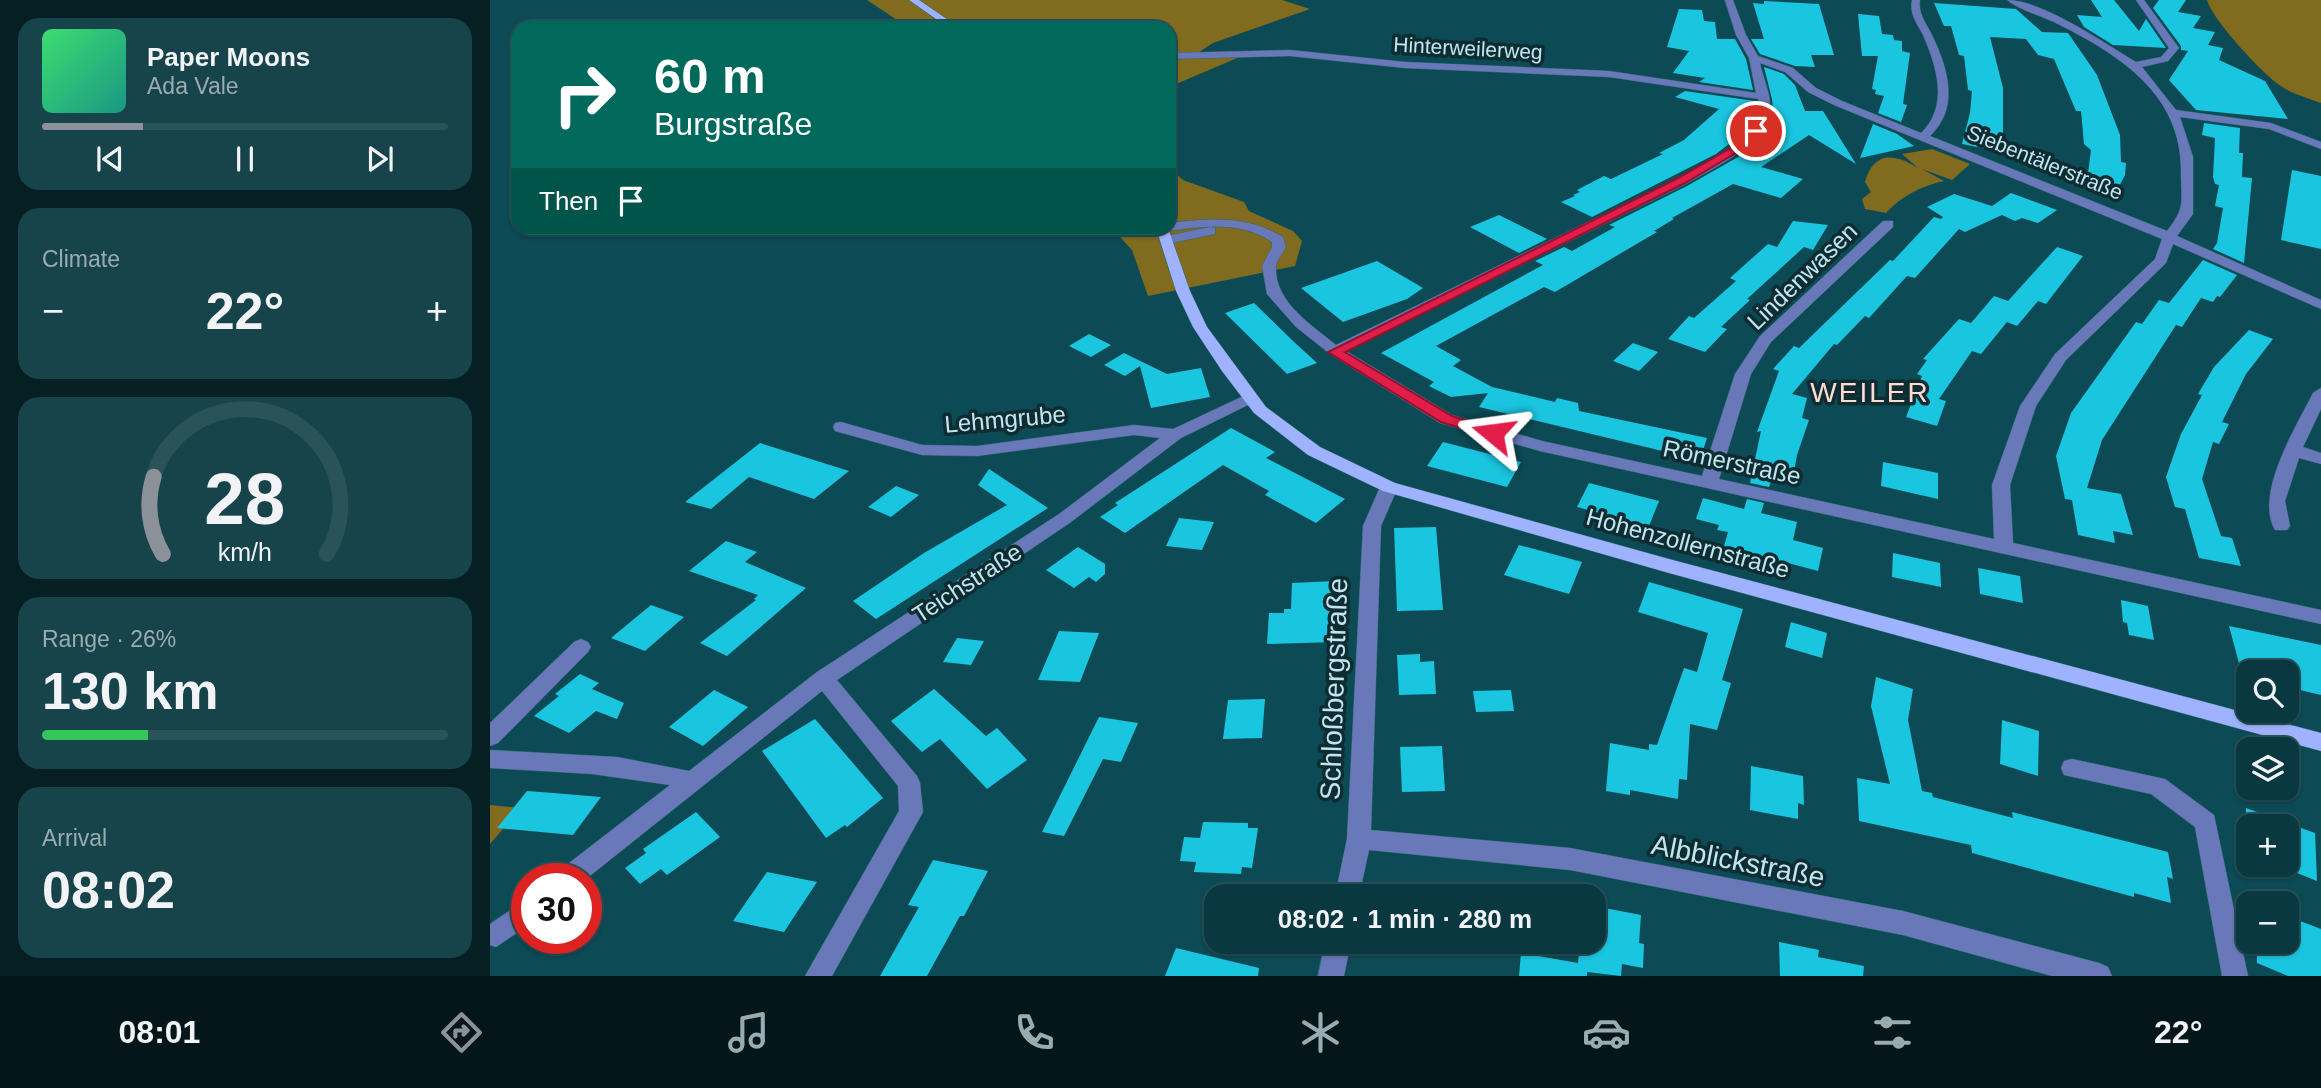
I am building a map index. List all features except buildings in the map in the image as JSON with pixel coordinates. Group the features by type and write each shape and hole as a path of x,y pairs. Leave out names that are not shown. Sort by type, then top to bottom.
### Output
{"main road":[{"path":"913,0 944,21"},
{"name":"Hohenzollernstraße","path":"1166,235 1179,282 1200,327 1250,398 1269,418 1314,451 1389,487 1669,566 2321,742"}],"street":[{"path":"1335,352 1682,181 1732,151 1756,131 1765,109 1764,97 1754,58 1741,35 1729,0"},
{"path":"1916,0 1914,10 1928,34 1943,72 1941,119 1935,130 1924,136"},
{"path":"2004,547 2001,485 2028,406 2060,357 2161,260 2169,237 2187,214 2187,157 2173,113 2155,87 2135,65 2063,23 2011,0"},
{"path":"2135,65 2164,59 2174,48 2140,0"},
{"name":"Hinterweilerweg","path":"1176,56 1290,53 1405,65 1609,74 1764,97"},
{"name":"Siebentälerstraße","path":"1754,58 1788,70 1812,90 1838,103 2169,237 2321,304"},
{"path":"2173,113 2271,126 2321,146"},
{"name":"Römerstraße","path":"1176,231 1201,234 1234,224 1264,229 1278,240 1279,247 1269,266 1274,294 1301,324 1335,352 1446,419 1540,446 2321,617"},
{"name":"Lindenwasen","path":"1709,482 1743,374 1765,339 1888,224"},
{"path":"2281,526 2276,501 2293,450 2321,393"},
{"name":"Teichstraße","path":"588,863 824,678 1065,518 1175,434 1250,398"},
{"name":"Lehmgrube","path":"841,427 922,450 977,451 1134,430 1175,434"},
{"path":"2293,450 2321,458"},
{"name":"Schloßbergstraße","path":"1350,884 1359,839 1372,526 1389,487"},
{"path":"490,737 581,647"},
{"path":"818,976 911,812 909,783 824,678"},
{"path":"490,760 595,763 647,769 692,781"},
{"path":"2072,768 2157,786 2206,822 2235,976"},
{"name":"Albblickstraße","path":"1359,839 1570,859 1903,923 2099,976"},
{"path":"496,935 511,923"},
{"path":"1331,976 1336,954"}],"shaded area":[{"path":"867,0 1282,0 1310,9 1213,43 1196,54 1249,53 1176,84 1176,21 898,21"},
{"path":"2207,0 2321,0 2321,103 2290,91 2273,80 2228,33"},
{"path":"1932,149 1970,164 1952,180 1922,169 1944,181 1912,192 1886,213 1865,209 1862,199 1871,192 1865,182 1879,160 1893,158 1918,168 1902,154"},
{"path":"1176,174 1183,180 1244,202 1249,211 1293,231 1302,241 1295,266 1148,296 1132,250 1120,235 1176,235"},
{"path":"490,805 521,808 490,844"}],"district":[{"name":"WEILER","path":"1870,392"}],"route":[{"path":"1493,433 1446,419 1335,352 1682,181 1732,151 1756,131"}]}
